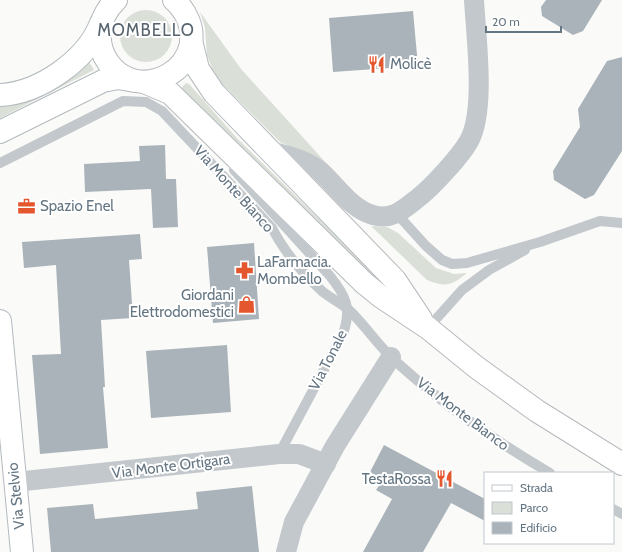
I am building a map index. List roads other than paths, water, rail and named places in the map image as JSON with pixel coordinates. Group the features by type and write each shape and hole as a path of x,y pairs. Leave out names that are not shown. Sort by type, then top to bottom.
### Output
{"main road":[{"path":"104,0 99,41 105,59 118,73 140,81 163,78 179,68 187,55 191,41"},
{"path":"0,95 25,90 64,69 86,50 94,39 104,14 116,0"},
{"name":"Via Monte Bianco","path":"174,0 185,13 189,22 191,41 198,69 214,93 394,280 428,328"},
{"name":"Via Monte Bianco","path":"0,132 103,81 118,78 140,81 170,92 364,283 380,296 428,328 476,367 525,402 622,464"},
{"path":"0,148 8,134 29,118"},
{"name":"Via Stelvio","path":"0,321 22,552"}],"street":[{"path":"270,151 303,160 319,171 360,211 375,216 390,216 397,214 430,189 469,141 476,118 478,86 474,0"},
{"path":"286,552 294,522 326,464 391,357"},
{"name":"Via Monte Ortigara","path":"15,482 279,454 299,454 326,464"}],"lane":[{"name":"Via Monte Bianco","path":"0,163 123,101 146,102 162,111 272,228 281,246 294,263 324,293 348,309 391,357 453,410 510,450 548,472"},
{"name":"Via Tonale","path":"199,120 206,139 343,292 348,309 347,322 343,334 279,454"},
{"path":"397,214 426,246 442,260 452,264 467,263 540,242 600,221 622,222"},
{"path":"428,328 462,290 489,270 540,242"}],"place":[{"name":"Molicè","path":"377,64"},
{"name":"Spazio Enel","path":"27,206"},
{"name":"LaFarmacia. Mombello","path":"244,271"},
{"name":"Giordani Elettrodomestici","path":"247,304"},
{"name":"TestaRossa","path":"444,479"}],"district":[{"name":"MOMBELLO","path":"146,30"}]}
